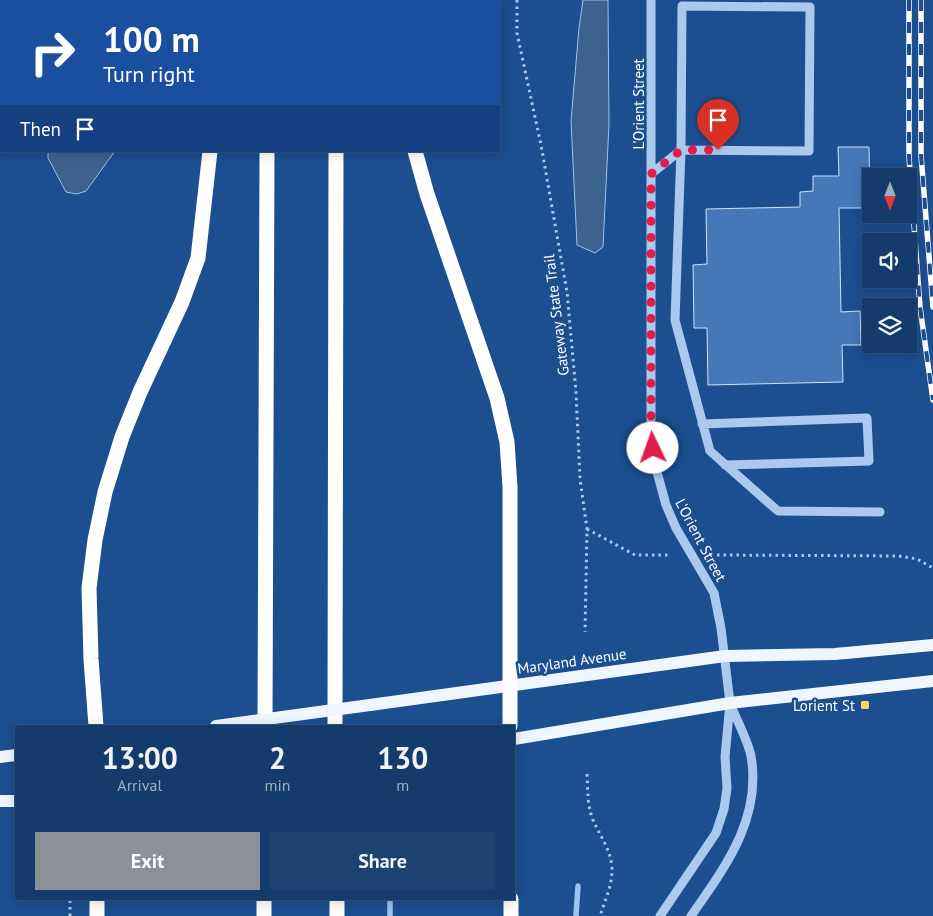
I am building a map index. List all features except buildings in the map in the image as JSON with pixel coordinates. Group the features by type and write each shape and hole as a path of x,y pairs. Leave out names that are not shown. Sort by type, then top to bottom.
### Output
{"highway":[{"path":"96,725 90,659 89,588 95,540 105,492 122,437 140,392 182,302 198,258 210,152"},
{"path":"265,725 267,152"},
{"path":"335,725 336,152"},
{"path":"415,152 497,398 507,442 510,486 510,725"},
{"path":"97,900 97,916"},
{"path":"264,900 264,916"},
{"path":"337,900 337,916"},
{"path":"511,900 511,916"}],"main road":[{"name":"Maryland Avenue","path":"223,725 725,656 834,654 929,646"},
{"path":"515,739 730,703 929,682"},
{"path":"0,758 15,755"},
{"path":"0,801 15,801"}],"street":[{"name":"L'Orient Street","path":"651,0 651,435 654,461 666,505 714,593 721,628 730,703 725,757 727,788 724,810 716,833 660,916"},
{"path":"651,174 681,150 809,151 810,7 682,6 681,150 675,320 710,451 778,512 880,512"},
{"path":"702,424 866,418 869,461 725,465"},
{"name":"L'Orient Street","path":"691,916 721,873 739,842 750,812 752,785 751,755 730,703"}],"path":[{"name":"Gateway State Trail","path":"517,0 517,33 567,292 576,392 580,479 587,529 585,632"},
{"path":"587,529 635,555 670,555"},
{"path":"717,555 898,556 917,560 933,568"},
{"path":"587,774 588,802 594,821 608,849 612,868 610,888 600,916"},
{"path":"70,900 70,916"}],"water":[{"path":"583,0 608,0 609,124 603,247 595,253 577,245 571,121"},
{"path":"48,152 114,152 86,191 77,194 66,192 48,158"}],"waterway":[{"path":"576,916 578,886"},
{"path":"390,900 390,916"}],"railway":[{"path":"909,0 909,157 920,307 933,400"},
{"path":"921,0 921,155 933,307"}],"place":[{"name":"Lorient St","path":"865,705"}],"route":[{"path":"653,448 651,435 651,174 681,150 718,150"}]}
